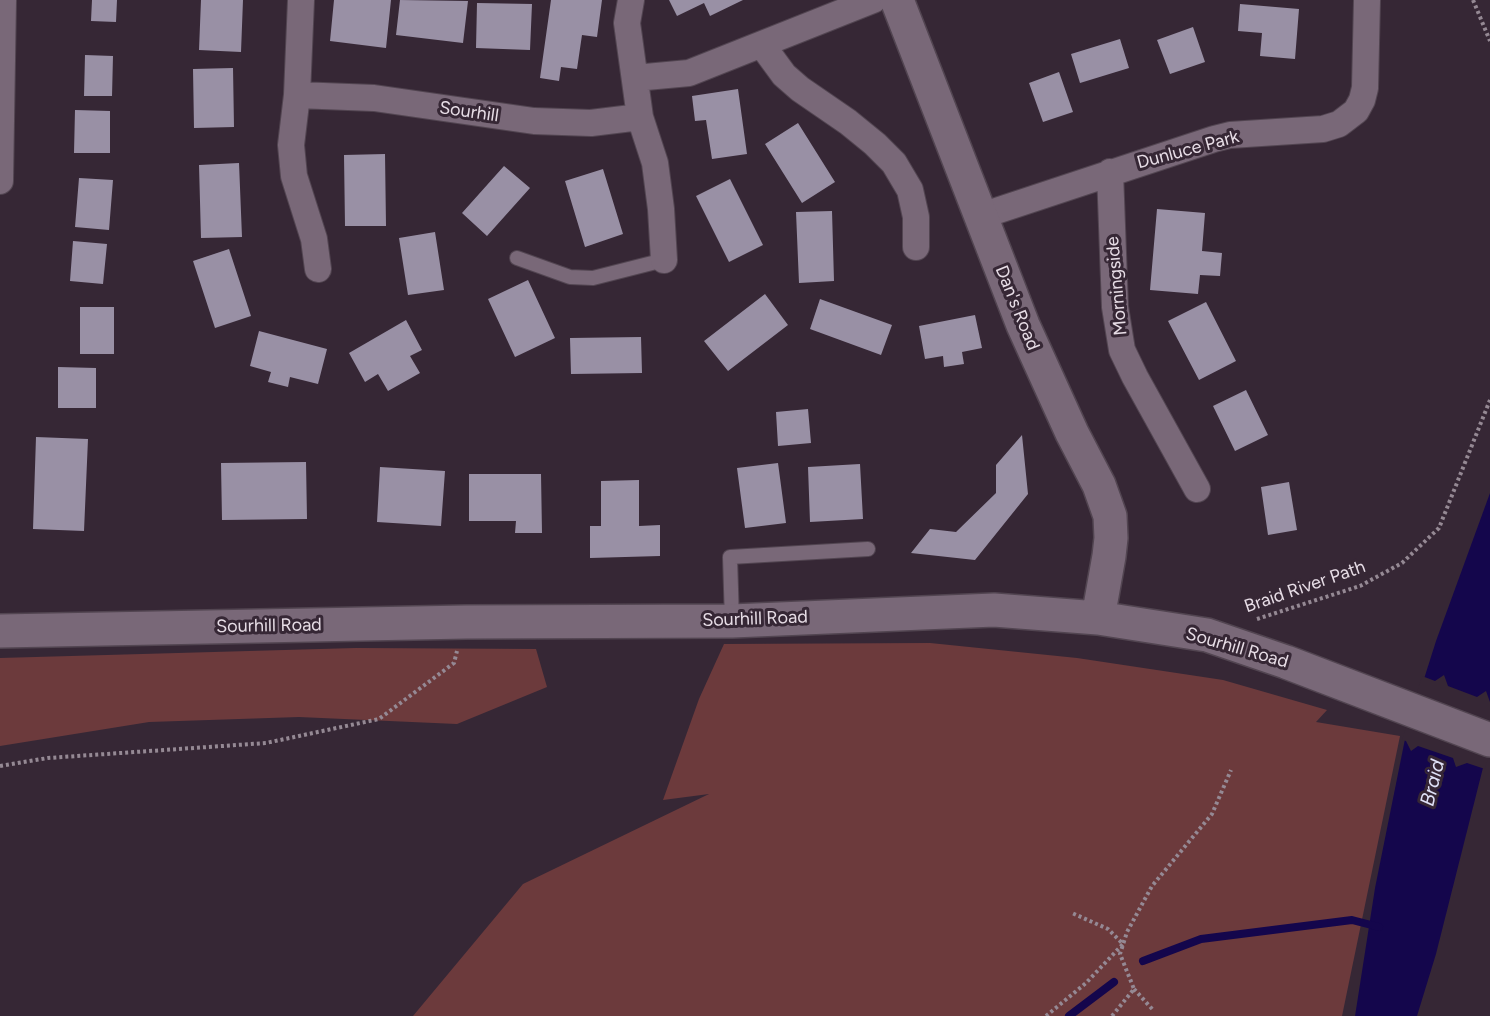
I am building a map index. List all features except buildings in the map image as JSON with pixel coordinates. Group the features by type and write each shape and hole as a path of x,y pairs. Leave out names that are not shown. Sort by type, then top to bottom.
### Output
{"street":[{"path":"0,182 3,0"},
{"path":"301,0 297,95 291,145 294,176 314,239 318,269"},
{"path":"631,0 627,23 640,117 655,163 664,260"},
{"path":"635,78 688,73 873,0"},
{"name":"Dan's Road","path":"897,0 1023,325 1072,433 1099,485 1110,516 1109,556 1098,618"},
{"name":"Dunluce Park","path":"981,216 1222,137 1330,128 1348,118 1356,111 1365,88 1367,0"},
{"path":"762,45 784,75 800,89 848,122 875,144 894,164 910,190 916,217 916,247"},
{"name":"Sourhill","path":"297,95 374,98 534,121 591,123 640,117"},
{"name":"Morningside","path":"1110,172 1115,307 1122,350 1197,489"},
{"name":"Sourhill Road","path":"0,631 466,622 732,621 994,610 1098,618 1207,635 1286,662 1490,740"}],"lane":[{"path":"518,258 570,277 593,278 664,260"},
{"path":"732,621 730,557 868,549"}],"path":[{"path":"1473,0 1490,41"},
{"name":"Braid River Path","path":"1207,635 1360,586 1402,563 1439,528 1490,400"},
{"path":"0,766 48,758 266,743 379,719 454,663 466,622"},
{"path":"1154,1011 1134,989 1120,954 1123,944 1152,886 1212,814 1231,770"},
{"path":"1072,913 1108,929 1123,944"},
{"path":"1046,1016 1086,983 1123,944"},
{"path":"1112,1016 1134,989"}],"shaded area":[{"path":"930,643 1077,658 1223,680 1327,710 1316,722 1400,736 1342,1016 413,1016 523,884 709,794 663,800 699,699 724,644"},
{"path":"356,648 536,649 547,687 457,724 299,717 149,722 0,746 0,658"}],"water":[{"name":"Braid","path":"1490,493 1490,740 1436,954 1417,1016 1355,1016 1375,888 1405,739 1436,641"}],"pier":[{"path":"1444,675 1448,686 1477,697 1486,691 1490,702 1490,752 1485,769 1467,763 1456,767 1453,758 1418,746 1411,751 1406,741 1402,740 1422,676 1435,681"}],"waterway":[{"path":"1143,961 1201,939 1352,920 1379,927"},
{"path":"1069,1016 1114,982"}]}
